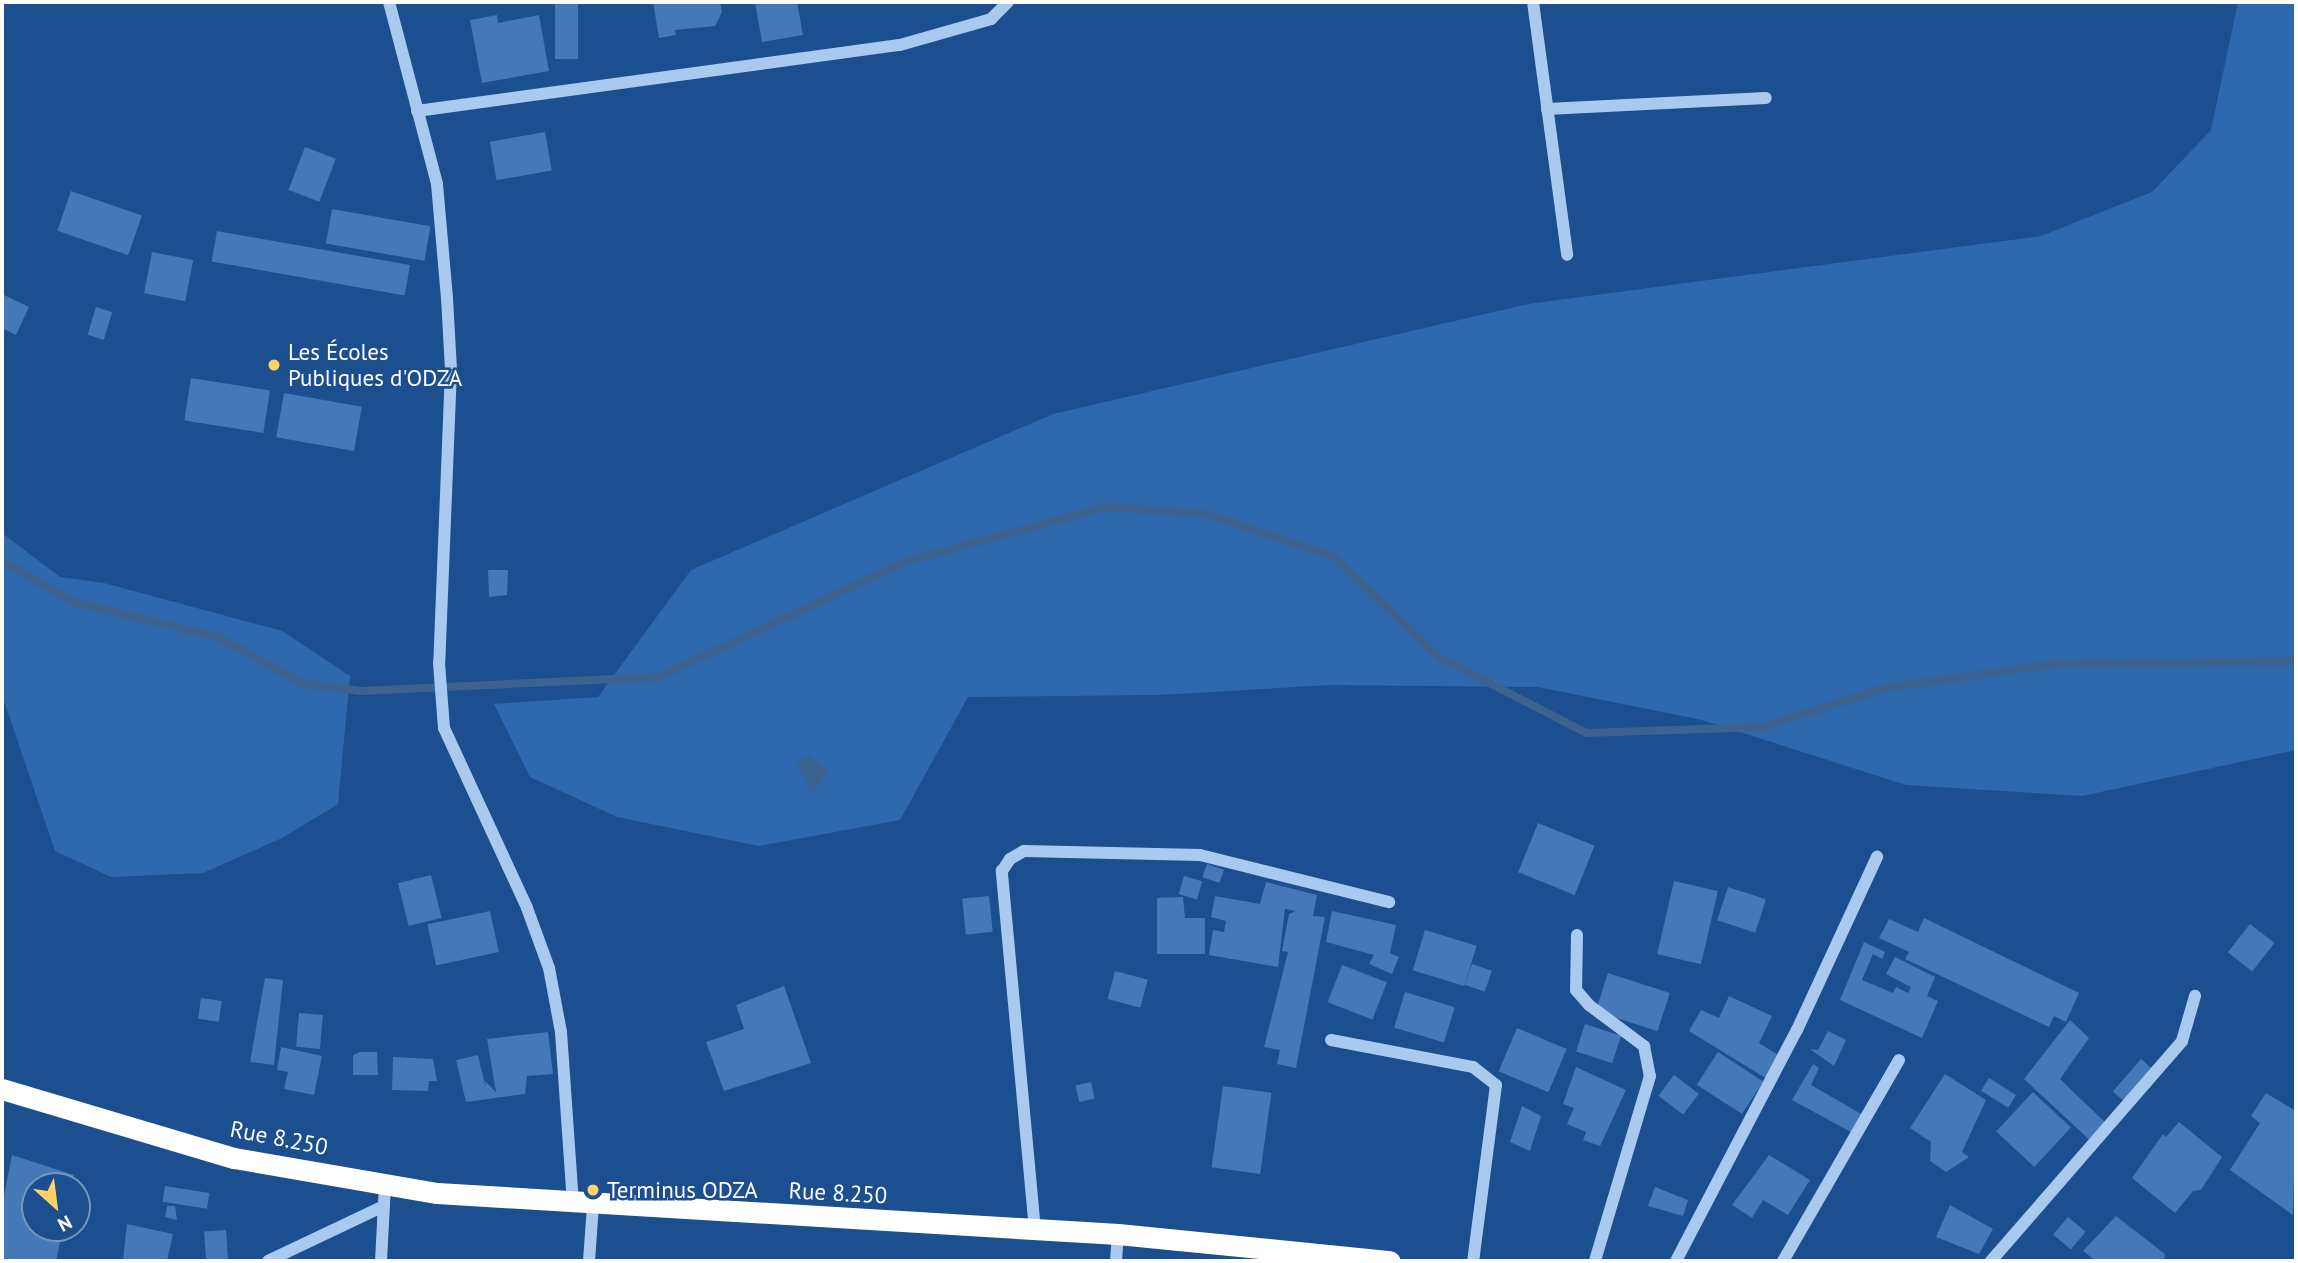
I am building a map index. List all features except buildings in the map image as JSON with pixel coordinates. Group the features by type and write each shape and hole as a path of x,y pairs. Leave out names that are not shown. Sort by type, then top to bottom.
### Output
{"highway":[{"name":"Rue 8.250","path":"2,1089 234,1157 384,1196 1118,1234 1234,1254 1390,1261"}],"street":[{"path":"389,2 437,184 450,370 439,696 444,728 527,908 549,968 561,1032 589,1261"},
{"path":"417,111 900,45 990,19 1008,2"},
{"path":"1533,2 1567,255"},
{"path":"1547,109 1766,99"},
{"path":"1035,1230 1002,871 1010,859 1024,851 1200,855 1389,902"},
{"path":"1676,1261 1797,1030 1877,857"},
{"path":"1577,935 1576,990 1588,1005 1644,1046 1650,1076 1595,1261"},
{"path":"1991,1261 2182,1041 2195,996"},
{"path":"1331,1040 1474,1066 1496,1085 1474,1261"},
{"path":"1783,1261 1899,1060"},
{"path":"268,1261 384,1196"},
{"path":"380,1261 384,1196"},
{"path":"1116,1261 1118,1234"}],"shaded area":[{"path":"2238,2 2296,2 2296,750 2082,796 1906,785 1702,720 1538,687 1331,685 1159,695 968,697 900,820 759,846 617,817 530,777 494,704 598,697 691,570 1053,414 1528,304 2041,236 2152,192 2211,130"},
{"path":"2,533 60,577 104,583 282,631 350,676 338,804 282,838 203,873 111,877 55,851 2,695"},
{"path":"809,755 828,771 813,793 796,764"}],"waterway":[{"path":"2,561 73,602 218,637 304,684 361,691 659,677 904,562 1106,507 1205,514 1334,557 1439,657 1586,733 1764,727 1885,688 2056,664 2296,661"}],"place":[{"name":"Les Écoles Publiques d'ODZA","path":"274,365"},
{"name":"Terminus ODZA","path":"593,1190"}]}
